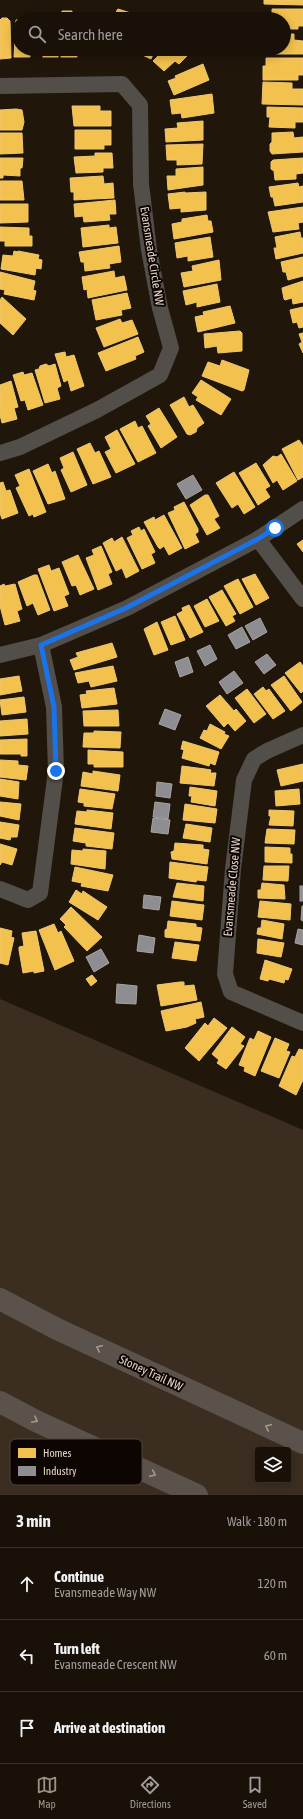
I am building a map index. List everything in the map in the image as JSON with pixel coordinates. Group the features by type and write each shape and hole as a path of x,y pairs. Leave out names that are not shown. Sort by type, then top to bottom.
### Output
{"highway":[{"name":"Stoney Trail NW","path":"0,1299 57,1329 303,1443"},
{"path":"0,1402 75,1439"},
{"path":"142,1470 197,1495"}],"street":[{"name":"Evansmeade Circle NW","path":"0,86 122,84 140,106 141,184 149,250 160,308 171,348 160,375 97,410 20,447 0,453"},
{"path":"0,655 41,645 126,608 258,539 303,509"},
{"path":"258,539 303,599"},
{"path":"0,889 28,900 40,893 56,771 54,707 41,645"},
{"name":"Evansmeade Close NW","path":"303,735 267,751 254,759 244,780 233,869 225,974 231,992 303,1023"}],"shaded area":[{"path":"0,999 303,1130 303,1495 0,1495"}],"building: Homes":[{"path":"264,0 303,0 303,5 264,4"},
{"path":"118,9 128,12 117,12"},
{"path":"272,9 303,9 303,26 298,26 298,29 291,29 291,12 272,12"},
{"path":"62,11 72,11 72,12"},
{"path":"2,18 7,18 10,21 11,58 0,59 0,20"},
{"path":"291,34 294,34 294,40 303,41 303,54 291,54"},
{"path":"14,56 30,56 30,57"},
{"path":"43,56 58,56 58,57"},
{"path":"77,56 77,57 61,57"},
{"path":"144,56 152,56 151,59"},
{"path":"158,56 187,56 179,64 175,61 164,71 153,61"},
{"path":"266,58 303,58 303,75 298,75 298,80 263,80 263,66 266,66"},
{"path":"203,64 209,80 174,95 168,81 176,78 175,76"},
{"path":"263,82 292,83 292,89 303,89 303,105 262,104"},
{"path":"212,94 214,113 182,118 181,113 172,114 170,100"},
{"path":"72,106 100,106 100,111 111,111 111,126 74,126"},
{"path":"267,107 303,108 303,122 295,122 295,128 269,127 270,117 267,117"},
{"path":"0,110 22,110 24,122 22,130 0,130"},
{"path":"203,121 203,140 166,142 165,129 178,128 177,123"},
{"path":"75,130 111,130 111,145 104,145 104,149 75,149"},
{"path":"293,132 294,138 303,137 303,152 272,154 270,151 270,144 272,142 272,133"},
{"path":"0,133 22,133 23,153 0,154"},
{"path":"203,144 202,164 177,165 177,160 167,160 166,145"},
{"path":"95,153 112,153 113,168 103,168 103,172 76,173 74,157 95,156"},
{"path":"0,158 23,158 22,168 20,168 20,176 3,175 3,178 0,178"},
{"path":"303,158 303,173 296,174 296,179 275,180 274,171 271,169 271,162 273,160"},
{"path":"203,167 203,185 168,190 167,176 176,176 176,169"},
{"path":"103,176 104,184 113,183 114,198 74,200 74,192 71,192 70,178"},
{"path":"0,181 22,181 24,200 0,200"},
{"path":"298,183 299,187 303,186 303,202 275,206 269,187"},
{"path":"206,192 206,210 181,212 181,208 170,209 168,194"},
{"path":"115,200 116,214 109,214 110,220 84,222 83,216 75,217 74,204"},
{"path":"0,204 28,204 28,222 0,223"},
{"path":"303,207 303,222 298,223 299,229 273,232 268,212"},
{"path":"207,215 208,221 211,221 213,232 174,239 172,224 182,222 182,219"},
{"path":"109,225 109,228 116,227 118,243 83,247 81,228"},
{"path":"0,227 29,228 29,236 32,236 32,246 5,246 5,241 0,241"},
{"path":"300,232 301,238 303,238 303,253 276,259 274,248 277,248 275,237"},
{"path":"210,237 213,257 188,261 188,256 177,258 175,243"},
{"path":"119,246 121,262 109,264 110,268 85,271 84,262 81,262 79,252"},
{"path":"14,251 39,255 38,259 42,260 41,269 36,268 35,275 1,269 3,255 13,256"},
{"path":"303,257 303,276 288,280 286,272 283,272 281,262"},
{"path":"219,260 221,280 184,287 181,273 193,271 192,266"},
{"path":"114,271 115,278 124,276 127,290 88,298 87,289 84,290 82,277"},
{"path":"0,272 35,281 33,290 36,291 34,300 4,294 5,290 0,289"},
{"path":"303,281 303,302 293,304 292,298 284,299 282,288"},
{"path":"217,284 220,302 197,307 197,302 186,305 183,291"},
{"path":"127,293 131,308 121,310 122,315 96,320 92,300"},
{"path":"2,297 26,319 13,335 0,323 0,300"},
{"path":"230,306 235,323 198,332 195,317 204,315 203,312"},
{"path":"303,307 303,327 299,328 297,322 293,323 290,310"},
{"path":"120,319 122,323 132,320 138,334 104,347 96,328"},
{"path":"240,331 242,333 242,351 218,353 217,346 205,348 204,334"},
{"path":"303,333 303,353 299,344 302,342 299,334"},
{"path":"138,337 144,352 135,356 136,359 106,371 98,353"},
{"path":"65,352 66,357 74,355 84,386 71,391 68,380 64,382 55,354"},
{"path":"222,360 249,370 244,390 242,391 202,376 208,362 220,366"},
{"path":"46,364 49,366 55,364 61,386 57,388 60,399 45,403 35,370"},
{"path":"23,372 24,375 32,373 43,405 28,410 25,400 21,401 13,375"},
{"path":"201,380 231,399 221,415 196,400 198,397 192,393"},
{"path":"11,381 18,407 14,408 17,419 2,423 0,415 0,385"},
{"path":"184,397 189,407 193,405 204,423 197,428 196,432 190,435 187,434 170,405"},
{"path":"159,408 177,437 161,448 148,426 151,424 146,416"},
{"path":"135,421 138,428 142,426 156,453 138,462 120,429"},
{"path":"117,430 135,464 116,473 105,452 111,449 105,437"},
{"path":"299,440 303,446 303,477 298,480 282,449"},
{"path":"90,443 95,453 99,451 111,477 93,484 77,449"},
{"path":"73,452 87,485 71,492 61,470 64,468 60,458"},
{"path":"281,454 297,481 283,490 277,480 273,483 263,465 273,456 277,457"},
{"path":"256,463 270,486 265,489 270,497 258,505 239,473"},
{"path":"48,464 52,473 55,471 65,499 48,504 33,471"},
{"path":"29,469 46,512 34,517 33,514 29,516 16,488 20,486 15,475"},
{"path":"234,472 255,507 244,514 238,504 232,508 216,483"},
{"path":"3,482 6,491 10,490 18,513 2,519 0,513 0,483"},
{"path":"205,495 208,495 219,516 214,519 220,528 207,535 190,505"},
{"path":"184,502 198,529 198,532 195,534 199,542 185,549 168,513 175,510 174,507"},
{"path":"164,515 182,548 169,555 164,546 160,549 158,547 144,522 154,517 155,520"},
{"path":"139,527 141,531 144,529 155,552 151,554 155,563 142,569 127,538 133,535 131,531"},
{"path":"122,537 139,571 126,578 122,568 116,571 103,543 112,538 114,542"},
{"path":"303,540 303,552 297,544"},
{"path":"101,546 112,572 108,574 112,584 98,590 86,558 94,555 92,550"},
{"path":"78,555 94,589 80,595 76,585 72,586 62,562"},
{"path":"49,565 51,571 59,568 69,594 64,596 68,606 54,611 38,569"},
{"path":"255,574 269,598 256,605 242,579"},
{"path":"37,575 50,610 38,615 33,603 27,606 18,582"},
{"path":"238,579 253,607 240,614 224,586"},
{"path":"4,584 5,586 15,584 22,609 17,611 20,621 5,625 0,606 0,586"},
{"path":"222,590 236,614 232,616 235,621 226,626 209,597"},
{"path":"207,599 219,621 205,627 194,606"},
{"path":"189,605 203,632 190,638 177,614 183,611 182,608"},
{"path":"175,616 185,640 171,645 161,622"},
{"path":"157,622 168,650 154,655 144,629"},
{"path":"112,643 117,657 74,670 70,660 78,657 76,653"},
{"path":"300,662 303,666 303,691 301,693 285,673"},
{"path":"113,666 117,681 91,687 89,681 78,683 75,673"},
{"path":"19,676 22,691 0,695 0,679"},
{"path":"284,676 302,702 291,711 271,685"},
{"path":"263,687 266,691 269,689 285,711 273,719 254,694"},
{"path":"114,688 117,704 82,708 80,695 87,694 86,691"},
{"path":"247,689 266,714 254,723 235,698"},
{"path":"220,695 234,711 236,709 246,721 235,731 228,723 224,727 206,706"},
{"path":"24,697 26,712 2,715 0,700"},
{"path":"118,710 119,726 84,726 83,711"},
{"path":"27,719 28,734 0,736 0,721"},
{"path":"210,724 225,732 224,734 229,736 221,749 200,738 204,730 207,731"},
{"path":"94,731 121,732 120,748 83,747 84,733 94,733"},
{"path":"27,739 27,756 21,756 21,754 0,754 0,740"},
{"path":"183,741 219,752 215,765 210,763 209,766 182,758 184,750 181,749"},
{"path":"88,750 123,752 123,767 94,767 94,764 88,764"},
{"path":"0,760 18,761 18,765 28,766 26,780 0,777"},
{"path":"303,764 303,781 281,786 277,770"},
{"path":"182,766 211,770 210,773 216,773 214,786 180,783"},
{"path":"93,771 120,775 118,791 81,786 83,772 93,774"},
{"path":"0,779 19,782 18,799 0,796"},
{"path":"190,787 217,791 215,806 191,802 192,796 189,796"},
{"path":"80,789 115,794 112,809 84,806 84,803 78,802"},
{"path":"299,789 300,804 276,806 275,791"},
{"path":"0,802 21,804 19,820 0,816"},
{"path":"185,804 217,809 215,823 183,820"},
{"path":"87,810 113,813 111,829 75,824 77,811 87,812"},
{"path":"269,810 294,811 293,826 269,825 271,816 269,816"},
{"path":"0,822 19,825 17,837 11,837 10,840 0,838"},
{"path":"186,824 212,828 210,842 183,838"},
{"path":"75,828 114,833 112,849 86,846 86,843 73,841"},
{"path":"267,829 295,830 294,844 265,843"},
{"path":"175,843 203,845 203,849 209,850 207,864 172,859 171,852 174,851"},
{"path":"0,844 17,849 12,865 2,862 0,865"},
{"path":"265,847 290,848 292,863 265,862"},
{"path":"83,849 106,851 105,869 71,864 72,850 83,851"},
{"path":"170,862 208,867 206,881 197,880 196,882 169,878"},
{"path":"264,866 289,866 288,881 263,880"},
{"path":"75,867 113,875 108,891 81,886 82,883 72,881"},
{"path":"177,883 204,886 203,901 173,897"},
{"path":"262,883 284,885 285,899 258,898 258,890 261,890"},
{"path":"76,890 82,894 83,891 107,907 98,920 69,902"},
{"path":"172,901 204,905 202,920 170,916"},
{"path":"260,901 291,904 290,920 258,917"},
{"path":"71,907 102,937 87,951 64,927 66,925 60,919"},
{"path":"262,920 284,924 282,939 257,934 258,928 261,928"},
{"path":"168,921 196,924 196,927 202,928 200,941 165,937 165,930 167,929"},
{"path":"54,924 58,933 61,931 74,961 55,970 39,930"},
{"path":"0,928 12,931 11,937 14,938 8,965 0,963"},
{"path":"36,931 44,971 23,973 19,950 19,947 24,946 22,933"},
{"path":"258,939 284,943 281,957 257,953"},
{"path":"175,942 199,945 196,961 172,958"},
{"path":"265,960 292,969 288,980 285,979 284,983 269,979 268,981 260,979"},
{"path":"92,975 97,981 91,986 86,979"},
{"path":"184,982 184,986 194,985 197,1000 161,1006 157,985"},
{"path":"201,1002 204,1017 195,1019 196,1023 187,1027 166,1031 161,1011"},
{"path":"214,1018 227,1028 199,1061 185,1048 205,1023 208,1026"},
{"path":"232,1027 245,1037 240,1044 244,1046 226,1069 217,1063 219,1060 212,1054"},
{"path":"258,1031 271,1037 255,1076 244,1071 245,1067 239,1065 250,1038 254,1040"},
{"path":"275,1038 289,1044 286,1051 290,1052 279,1078 261,1071"},
{"path":"299,1049 303,1050 303,1080 296,1095 279,1086 292,1056 295,1057"}],"building: Industry":[{"path":"193,475 202,490 186,499 177,484"},
{"path":"260,618 267,632 253,640 245,626"},
{"path":"242,627 250,642 236,649 228,635"},
{"path":"210,645 217,659 205,666 197,651"},
{"path":"267,654 276,665 264,674 255,662"},
{"path":"188,657 193,672 180,677 175,662"},
{"path":"234,671 243,683 227,694 219,682"},
{"path":"165,709 181,715 175,730 159,724"},
{"path":"157,782 172,784 170,798 156,796"},
{"path":"155,802 170,804 168,819 153,817"},
{"path":"153,818 170,820 168,834 151,832"},
{"path":"300,886 303,886 303,901 300,901"},
{"path":"144,895 161,897 159,910 143,908"},
{"path":"303,906 303,921 301,920"},
{"path":"298,929 303,930 303,945 295,943"},
{"path":"139,935 155,938 153,953 137,951"},
{"path":"101,949 109,963 94,972 86,957"},
{"path":"117,984 137,986 136,1004 116,1003"}],"route":[{"path":"56,771 54,707 41,645 126,608 258,539 275,528"}]}
